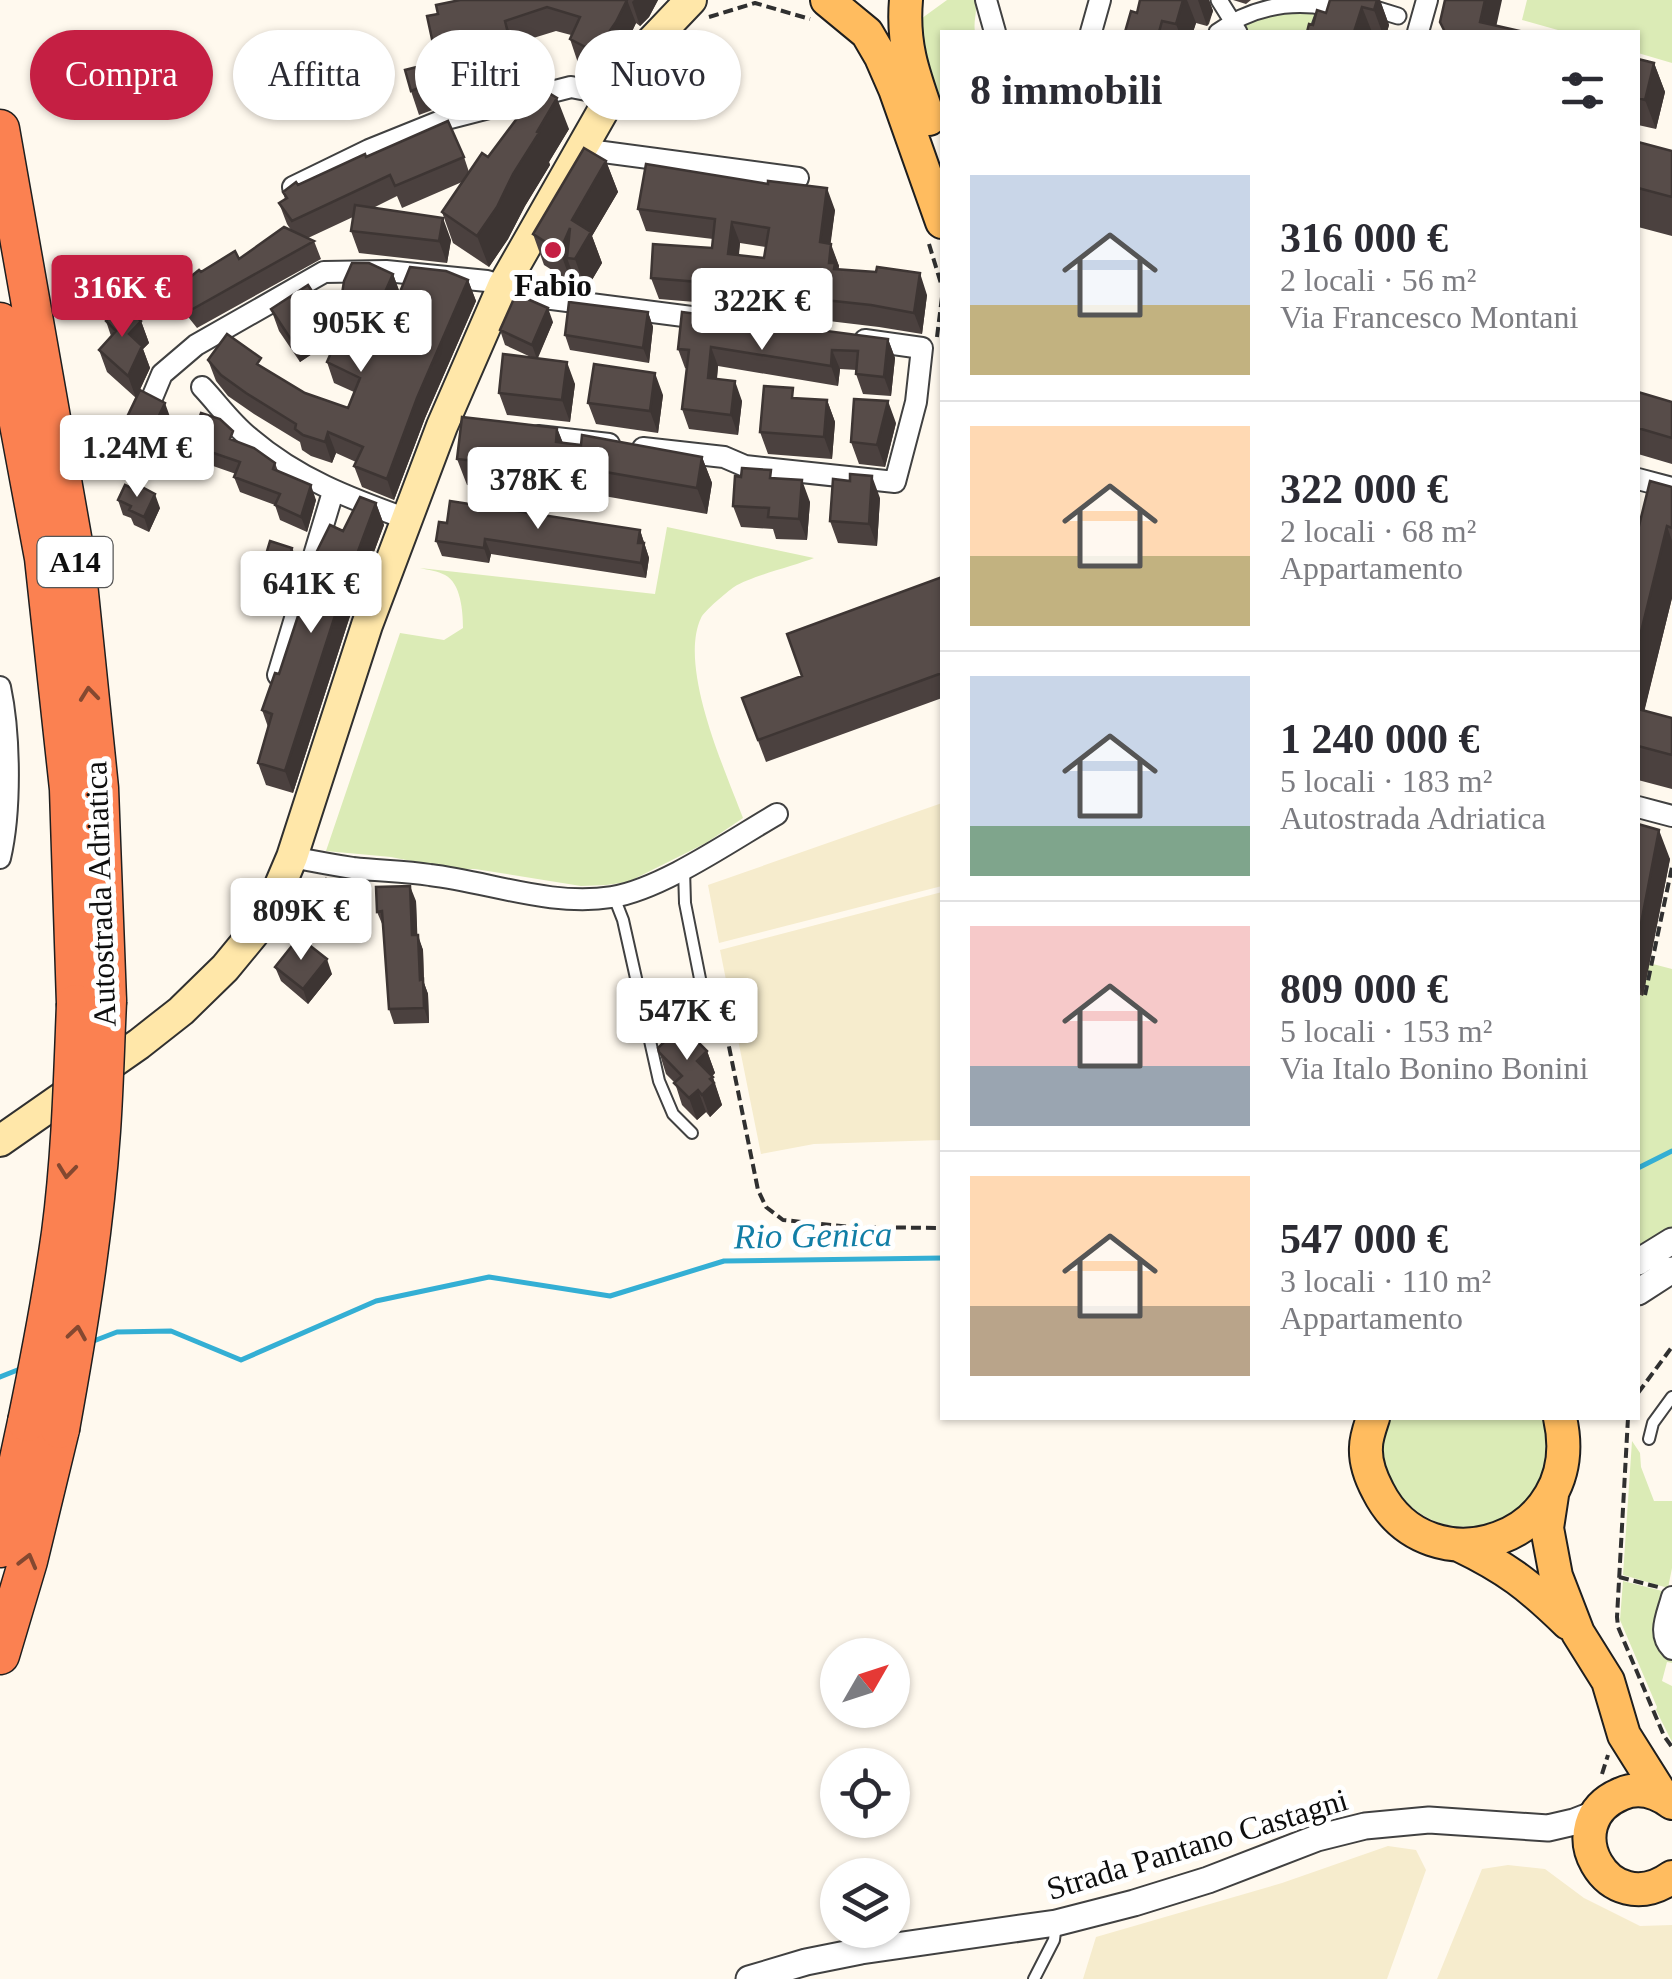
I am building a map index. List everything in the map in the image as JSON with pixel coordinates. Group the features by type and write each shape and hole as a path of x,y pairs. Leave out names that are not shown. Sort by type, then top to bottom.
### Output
{"highway":[{"name":"Autostrada Adriatica","path":"0,129 74,554 99,788 91,1002"},
{"name":"Autostrada Adriatica","path":"0,322 46,577 101,1130 77,1331 0,1548"},
{"name":"Autostrada Adriatica","path":"0,1655 28,1561 43,1425"}],"main road":[{"path":"906,0 906,52 940,150"},
{"path":"663,30 690,5"},
{"path":"823,5 867,33 881,58 940,216"},
{"path":"0,1140 181,1011 254,934 292,857 367,625 407,519 451,427 503,286 597,120"},
{"path":"1372,1420 1366,1446 1370,1476 1384,1502 1404,1524 1498,1563 1533,1589 1578,1633"},
{"path":"1560,1420 1562,1468 1552,1495 1547,1528 1556,1576 1578,1633 1608,1681 1624,1735 1668,1800"},
{"path":"1459,1545 1486,1543 1512,1533 1535,1517 1552,1495"},
{"path":"1624,1735 1622,1774 1590,1831 1593,1860 1608,1878 1629,1889 1652,1888 1672,1877"},
{"path":"1606,1804 1639,1790 1668,1800"}],"street":[{"path":"986,0 995,30"},
{"path":"1092,30 1100,0"},
{"path":"1220,0 1235,27 1258,10 1283,4 1338,2 1398,16"},
{"path":"1418,30 1426,0"},
{"path":"1319,30 1338,2"},
{"path":"293,188 446,119 575,88"},
{"path":"581,148 798,178"},
{"path":"152,398 162,374 196,345 324,272 386,270 487,281 514,294 728,322"},
{"path":"517,434 724,457 745,466 895,482 916,402 922,348 844,337"},
{"path":"202,387 247,436 294,472 332,492 407,519"},
{"path":"1640,480 1672,488"},
{"path":"278,675 332,492"},
{"path":"0,687 5,711 7,814 0,858"},
{"path":"1640,808 1672,816"},
{"path":"292,857 353,868 430,874 536,894 577,899 614,897 684,868 777,814"},
{"path":"1640,1261 1672,1241"},
{"path":"1640,1291 1672,1270"},
{"path":"1672,1594 1662,1634 1672,1650"},
{"name":"Strada Pantano Castagni","path":"749,1979 861,1951 1056,1923 1208,1880 1318,1838 1365,1826 1430,1820 1548,1828 1574,1822 1606,1804"},
{"path":"1548,1828 1593,1860"}],"lane":[{"path":"684,868 686,903 708,1018"},
{"path":"614,897 659,1081 674,1114 692,1133"},
{"path":"1649,1438 1653,1423 1672,1396"},
{"path":"1034,1979 1054,1940 1056,1923"}],"path":[{"path":"690,5 823,5"},
{"path":"922,348 936,342 940,313"},
{"path":"1645,995 1672,867"},
{"path":"723,1016 758,1190 766,1208 784,1220 851,1227 940,1228"},
{"path":"1640,1390 1672,1346"},
{"path":"1628,1420 1616,1617 1664,1736 1672,1746"},
{"path":"1619,1577 1672,1594"}],"shaded area":[{"path":"940,804 940,887 719,943 708,885"},
{"path":"940,893 940,1140 814,1144 761,1154 720,950"},
{"path":"1388,1846 1416,1850 1426,1870 1387,1979 1083,1979 1096,1937 1282,1883"},
{"path":"1508,1865 1545,1869 1584,1898 1640,1926 1672,1925 1672,1979 1437,1979 1482,1869"}],"green space":[{"path":"947,0 975,0 975,30 940,30 940,112 918,61 918,21"},
{"path":"1527,0 1672,0 1672,63 1640,54 1640,30 1558,30 1522,20"},
{"path":"1323,9 1316,30 1242,30 1236,22 1253,14"},
{"path":"667,527 814,558 734,587 706,611 695,639 699,690 743,818 706,843 628,882 606,885 581,886 326,851 400,633 444,640 463,628 455,584 442,574 420,568 655,594"},
{"path":"1649,963 1672,969 1672,1229 1640,1246 1640,995"},
{"path":"1387,1420 1542,1420 1547,1450 1539,1481 1525,1501 1506,1516 1484,1525 1460,1527 1437,1522 1415,1510 1397,1490 1384,1459"},
{"path":"1632,1441 1640,1453 1654,1501 1672,1501 1672,1568 1668,1588 1623,1575"},
{"path":"1623,1581 1670,1593 1672,1663 1667,1662 1662,1681 1672,1686 1672,1742 1620,1620"}],"building":[{"path":"460,0 627,0 610,30 575,30 575,42 570,39 580,17 547,7 505,21 507,30 430,30 427,16 438,14 436,5"},
{"path":"1140,0 1183,0 1176,24 1162,21 1160,30 1126,30 1131,11 1137,13"},
{"path":"1330,0 1377,0 1374,10 1362,7 1355,30 1308,30 1317,10 1326,13"},
{"path":"1445,0 1485,0 1480,22 1515,30 1444,30 1440,22"},
{"path":"1640,60 1654,63 1645,100 1640,99"},
{"path":"415,68 415,89 411,91 405,70"},
{"path":"516,120 544,120 477,236 442,212 482,153 488,157"},
{"path":"448,121 464,157 395,186 390,175 292,221 279,203 287,198 283,192 296,182 298,185"},
{"path":"1640,143 1672,151 1672,197 1640,189"},
{"path":"584,148 606,161 572,220 591,232 575,259 567,258 570,228 560,251 533,234"},
{"path":"646,164 768,184 827,188 820,242 831,244 829,263 835,263 834,269 876,272 877,267 920,273 914,313 651,278 653,244 712,248 715,219 638,209","holes":["732,222 769,228 764,258 728,254"]},
{"path":"355,205 443,218 439,241 351,231"},
{"path":"284,227 314,241 191,310 174,290 199,270 235,251 239,259"},
{"path":"352,263 369,263 393,274 377,310 342,294"},
{"path":"410,267 446,271 468,280 387,479 354,466 363,447 328,432 325,442 303,435 295,429 296,424 221,375 208,360 227,334 261,358 257,364 305,393 348,408 360,378 327,362 341,330 384,350 392,334 398,336 418,298 400,292"},
{"path":"308,285 328,316 292,341 271,309"},
{"path":"516,294 548,308 532,345 500,330"},
{"path":"569,302 648,312 643,348 565,335"},
{"path":"121,304 141,321 129,334 142,346 128,376 99,350 116,331 106,321"},
{"path":"682,312 888,339 884,377 856,374 858,351 832,350 831,366 711,347 708,378 735,381 731,415 682,409 689,350 678,349"},
{"path":"503,354 567,362 562,400 499,393"},
{"path":"594,364 655,373 650,411 588,403"},
{"path":"764,386 793,388 792,398 827,400 824,437 760,432"},
{"path":"140,390 165,403 141,453 116,440"},
{"path":"1640,393 1672,402 1672,438 1640,429"},
{"path":"854,399 888,401 877,445 851,442"},
{"path":"201,413 220,419 233,431 230,439 254,448 275,463 273,469 311,485 301,517 275,505 280,494 234,477 240,462 190,445"},
{"path":"462,417 557,428 556,442 581,445 582,435 702,457 697,488 571,466 570,472 457,459"},
{"path":"742,468 771,470 770,478 802,480 799,519 768,517 769,508 733,506 735,476 741,477"},
{"path":"850,474 872,476 869,524 830,521 833,479 850,481"},
{"path":"1650,481 1672,487 1672,528 1667,526 1640,636 1640,522"},
{"path":"125,485 138,491 140,486 155,494 144,517 118,500"},
{"path":"360,497 376,503 285,771 258,763 272,714 262,710 321,560 314,557 330,525 343,531"},
{"path":"450,501 640,530 638,543 644,543 641,563 485,539 484,548 436,541 439,522 447,523"},
{"path":"270,541 292,548 284,575 262,568"},
{"path":"940,578 940,674 758,740 742,698 802,676 787,634"},
{"path":"1640,710 1672,718 1672,755 1640,747"},
{"path":"1640,825 1659,830 1640,929"},
{"path":"326,879 355,898 338,919 311,897"},
{"path":"410,886 412,935 418,935 424,1008 389,1009 382,911 377,912 376,887"},
{"path":"299,937 327,959 303,989 275,967"},
{"path":"678,1028 707,1051 697,1061 714,1083 702,1095 698,1090 689,1098 674,1083 682,1076 659,1052 658,1048"}],"waterway":[{"name":"Rio Genica","path":"1640,1167 1672,1151"},
{"name":"Rio Genica","path":"91,1342 117,1332 171,1331 241,1360 376,1301 489,1277 610,1296 724,1261 940,1258"},
{"name":"Rio Genica","path":"0,1377 20,1369"}],"place":[{"name":"Fabio","path":"553,250"}]}
